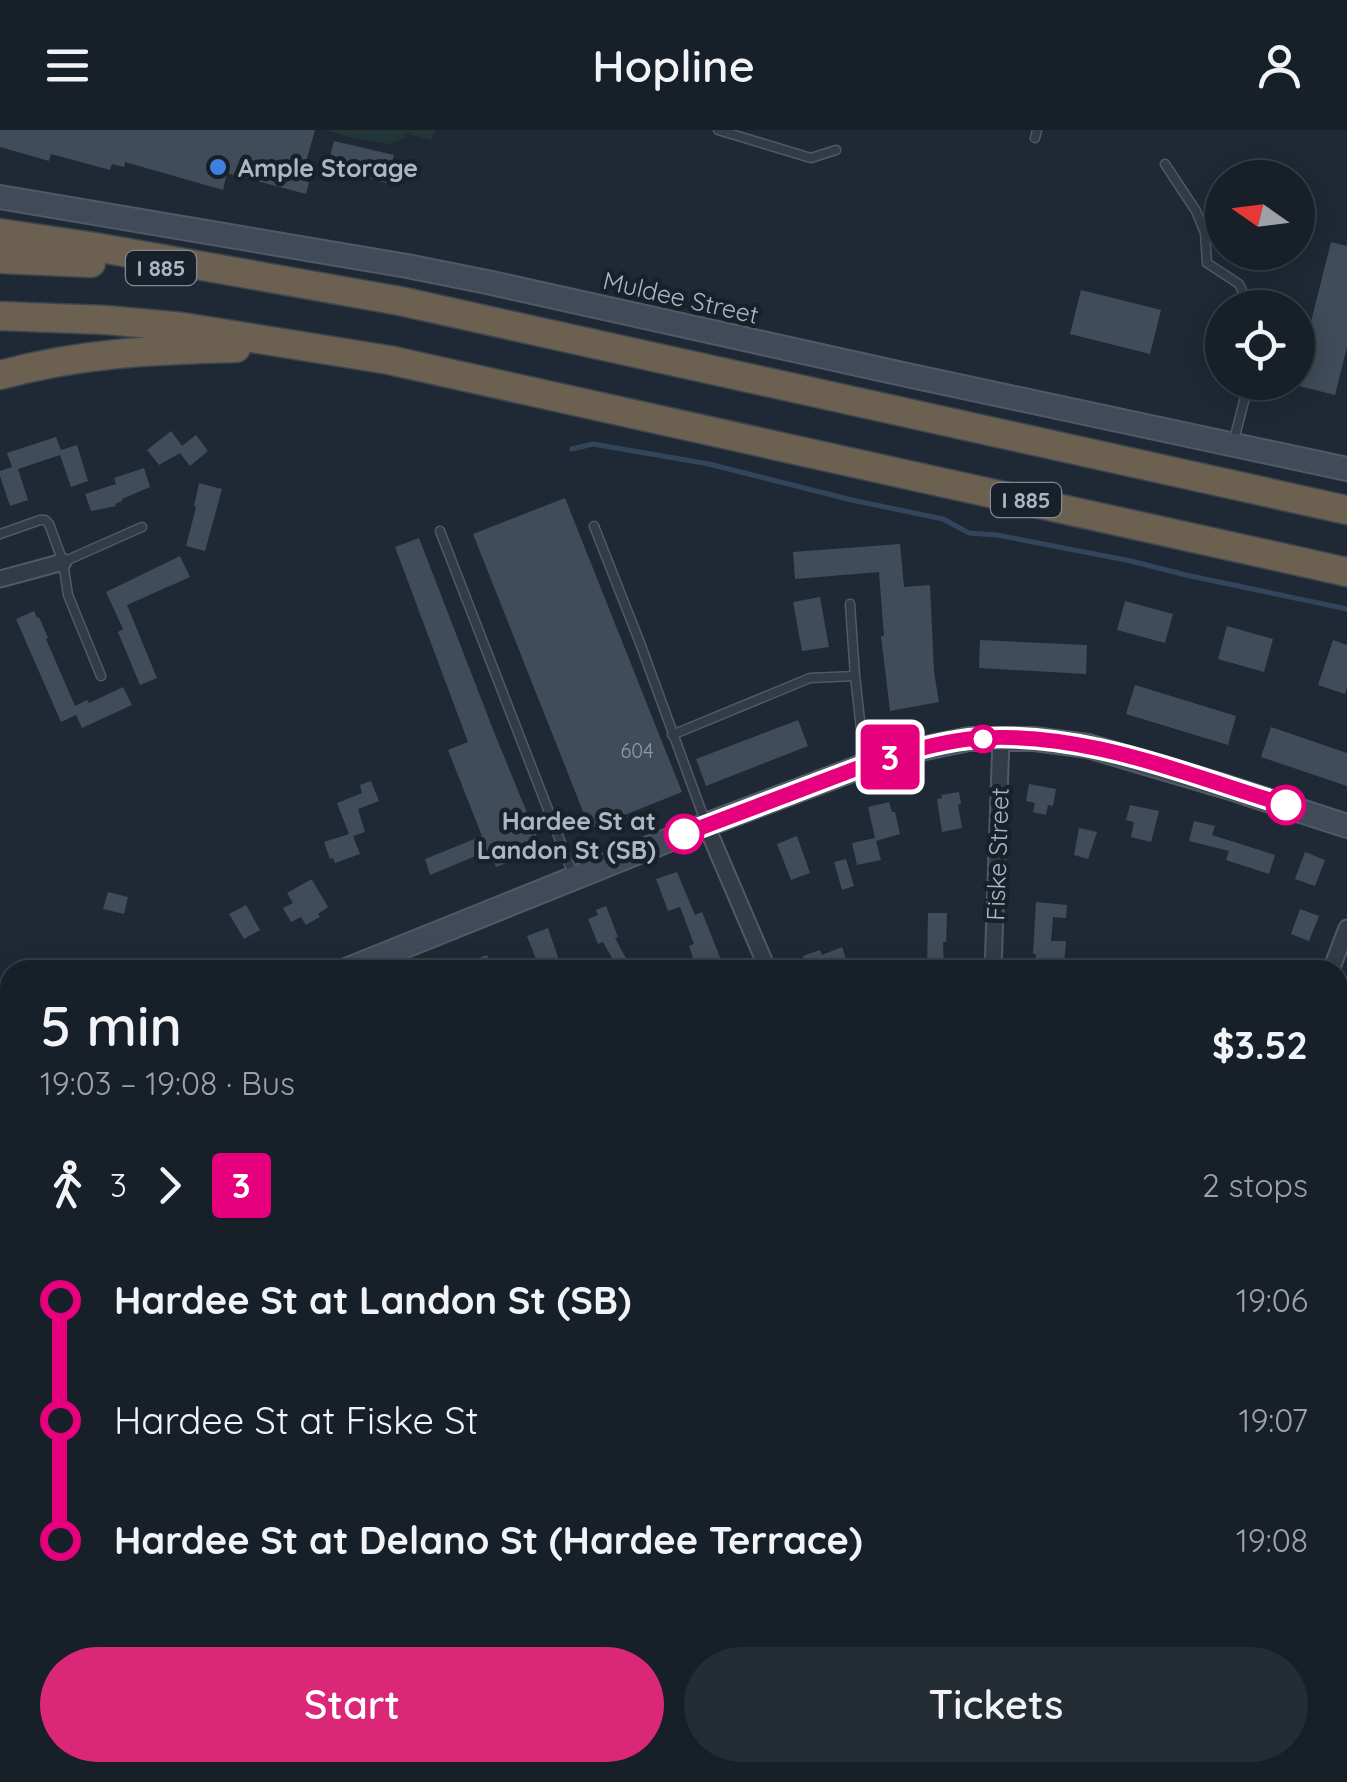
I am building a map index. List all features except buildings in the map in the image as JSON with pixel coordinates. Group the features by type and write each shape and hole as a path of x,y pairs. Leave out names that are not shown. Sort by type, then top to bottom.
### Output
{"highway":[{"path":"0,234 321,287"},
{"name":"I 885","path":"0,259 189,270 321,287 480,317 1347,510"},
{"name":"I 885","path":"0,316 183,327 467,376 1347,572"},
{"path":"0,374 118,352 312,347"}],"street":[{"name":"Muldee Street","path":"0,197 487,282 1347,468"},
{"path":"0,579 63,562"},
{"name":"Fiske Street","path":"993,960 1001,738"},
{"path":"371,960 871,763 948,743 1034,739 1106,751 1347,826"},
{"path":"706,826 764,960"},
{"path":"1335,960 1347,928"}],"lane":[{"path":"718,130 811,158 836,150"},
{"path":"1165,164 1196,211 1205,234 1207,263 1239,284 1242,290"},
{"path":"1232,444 1244,400"},
{"path":"0,534 45,520 49,524 63,562 68,595 101,676"},
{"path":"594,526 706,826"},
{"path":"63,562 142,527"},
{"path":"440,530 574,878"},
{"path":"850,604 862,738 871,763"},
{"path":"672,735 810,678 855,676"}],"green space":[{"path":"327,130 435,130 432,140 405,133 405,138 389,144"}],"waterway":[{"path":"572,449 593,444 709,464 943,519 969,533 1131,561 1347,609"}],"bus line":[{"name":"3","path":"684,834 871,763 969,739 1034,739 1088,746 1286,805"}],"place":[{"name":"Ample Storage","path":"218,167"},
{"name":"Hardee St at Landon St (SB)","path":"684,834"}]}
